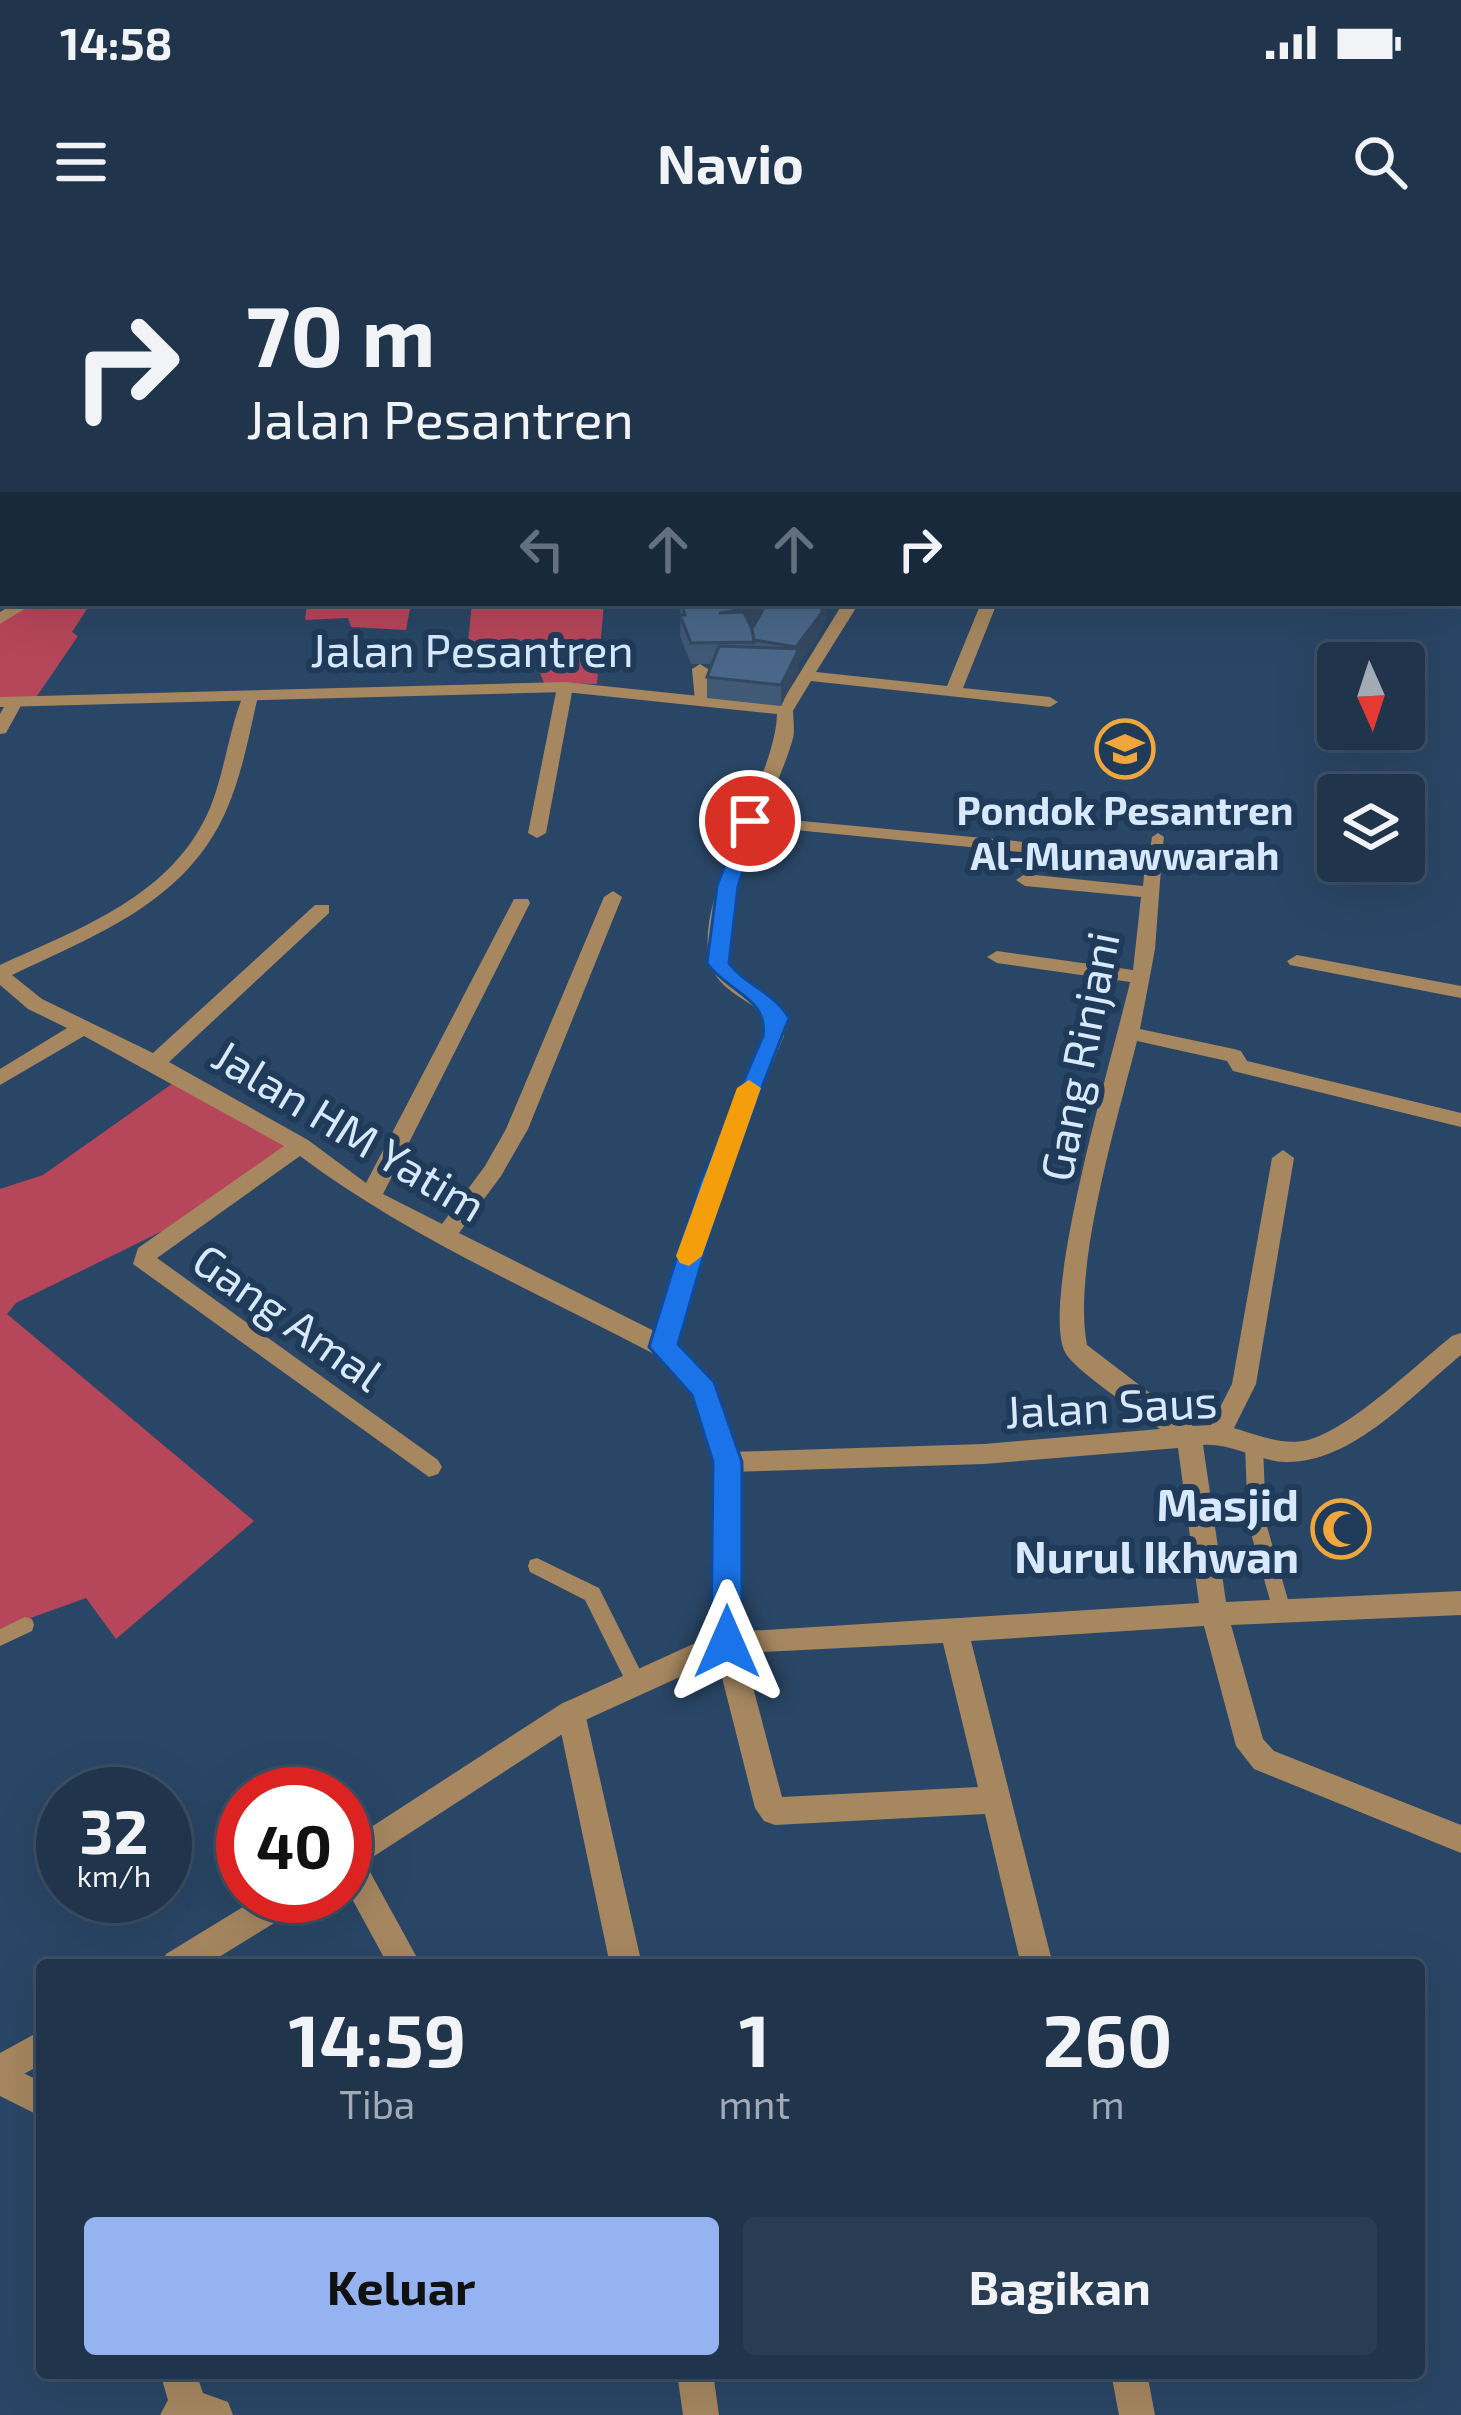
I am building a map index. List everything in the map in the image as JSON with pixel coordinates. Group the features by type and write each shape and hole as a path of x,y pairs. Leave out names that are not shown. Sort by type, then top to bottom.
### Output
{"street":[{"path":"849,606 785,710 784,736 728,886 718,963 730,979 768,1001 777,1018 774,1036 712,1182 663,1347 704,1390 728,1462 727,1642 765,1798 776,1811 996,1800"},
{"path":"953,691 988,606"},
{"path":"700,669 704,701"},
{"path":"806,676 1050,702"},
{"path":"537,833 565,687"},
{"name":"Jalan Pesantren","path":"7,702 565,687 785,710"},
{"path":"0,974 141,906 183,873 227,790 250,695"},
{"path":"0,729 7,702"},
{"path":"750,821 1155,859"},
{"name":"Gang Rinjani","path":"1155,859 1142,977 1076,1263 1068,1336 1076,1350 1189,1437"},
{"path":"1025,880 1151,892"},
{"path":"444,1237 494,1172 517,1129 613,897"},
{"path":"370,1197 521,902"},
{"path":"155,1064 322,909"},
{"path":"997,957 1142,977"},
{"path":"1297,961 1461,992"},
{"name":"Jalan HM Yatim","path":"0,974 34,1004 155,1064 300,1145 370,1197 663,1347"},
{"path":"0,1078 82,1028"},
{"path":"1128,1034 1234,1056 1240,1066 1461,1120"},
{"name":"Gang Amal","path":"300,1145 146,1254 145,1264 429,1467"},
{"path":"1219,1434 1244,1384 1283,1158"},
{"name":"Jalan Saus","path":"728,1462 984,1454 1219,1434 1281,1452 1333,1443 1461,1342"},
{"path":"1189,1437 1214,1614 1250,1746 1264,1760 1461,1839"},
{"path":"372,1843 571,1713 727,1642 955,1634 1281,1607 1461,1603"},
{"path":"955,1634 1036,1959"},
{"path":"571,1713 625,1959"},
{"path":"372,1906 402,1959"},
{"path":"187,1959 245,1923"},
{"path":"36,2050 0,2074 36,2096"},
{"path":"696,2379 701,2415"},
{"path":"1130,2379 1137,2415"}],"lane":[{"path":"1155,859 1157,837"},
{"path":"1255,1445 1256,1522 1281,1607"},
{"path":"537,1566 592,1594 638,1684"},
{"path":"0,1637 25,1624"}],"shaded area":[{"path":"25,606 89,606 72,632 78,636 35,699 0,699 0,620"},
{"path":"307,606 410,606 406,630 351,627 348,618 305,620"},
{"path":"472,606 604,606 597,684 544,683 535,659 505,651 467,652"},
{"path":"176,1081 289,1145 191,1217 16,1303 7,1314 254,1521 116,1639 86,1598 0,1629 0,1189 43,1175"}],"building":[{"path":"683,606 765,606 719,613 744,612 754,642 691,643 680,615 685,615"},
{"path":"765,606 823,606 796,647 754,640 752,629"},
{"path":"719,646 799,649 781,685 707,677"}],"slow traffic":[{"path":"689,1256 749,1088"}],"place":[{"name":"Pondok Pesantren Al-Munawwarah","path":"1125,749"},
{"name":"Masjid Nurul Ikhwan","path":"1341,1529"}],"route":[{"path":"727,1642 728,1462 709,1398 697,1379 663,1347 712,1182 774,1036 777,1018 768,1001 730,979 718,963 728,886 750,821"}]}
